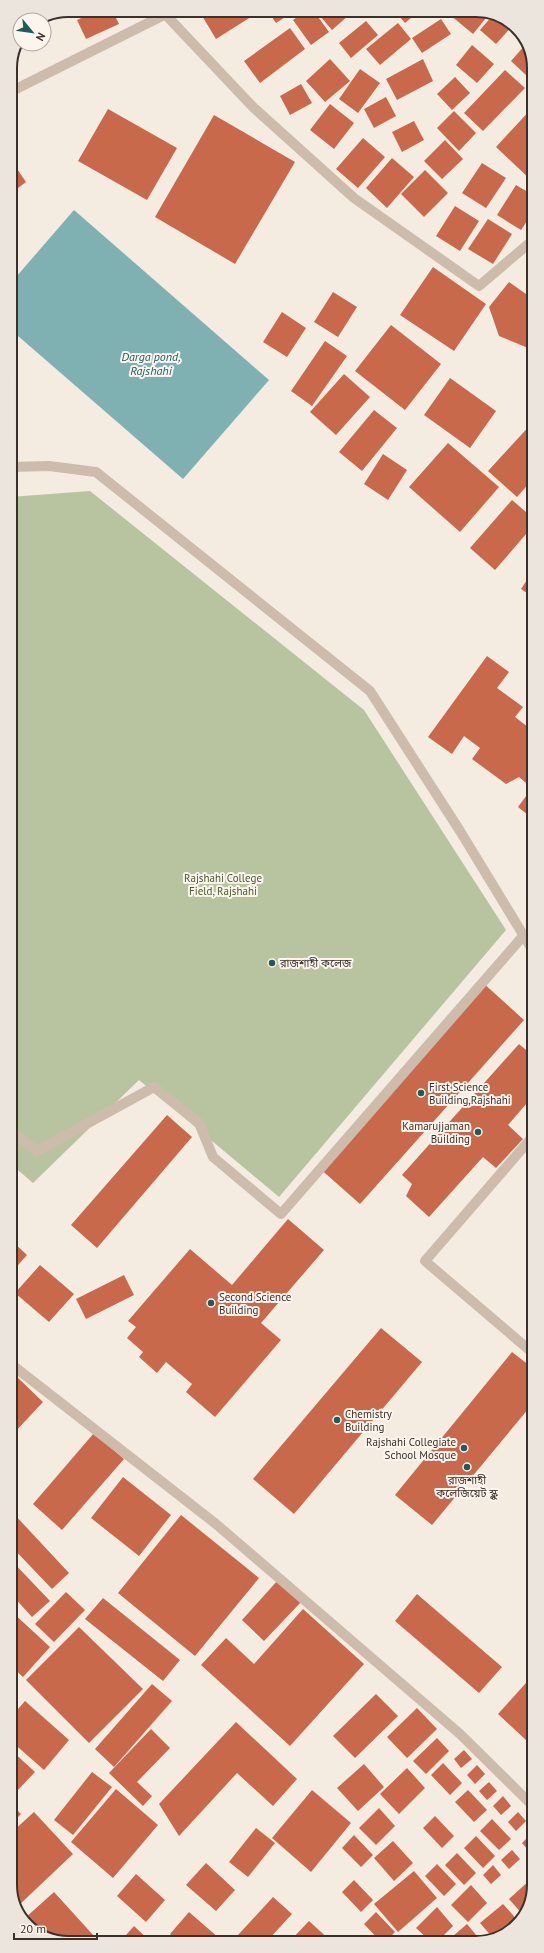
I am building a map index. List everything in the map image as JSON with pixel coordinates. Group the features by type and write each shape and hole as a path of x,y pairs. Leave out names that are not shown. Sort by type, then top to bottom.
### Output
{"street":[{"path":"17,88 159,17"},
{"path":"173,17 253,107 354,198 479,286 527,245"},
{"path":"17,468 49,466 96,472 370,691 460,831 527,940"},
{"path":"17,1136 37,1151 154,1087 199,1123 213,1157 281,1214 524,935"},
{"path":"527,1143 425,1261 527,1348"},
{"path":"17,1369 216,1524 460,1734 527,1800"}],"green space":[{"name":"Rajshahi College Field, Rajshahi","path":"90,491 364,710 506,930 279,1197 139,1080 33,1183 17,1169 17,496"}],"water":[{"name":"Darga pond, Rajshahi","path":"74,210 269,380 183,479 17,335 17,276"}],"building":[{"path":"84,17 116,17 119,24 86,39 77,20"},
{"path":"203,17 251,17 216,39"},
{"path":"272,17 285,17 276,23"},
{"path":"297,17 318,17 329,32 311,45 293,20"},
{"path":"321,17 347,17 332,30"},
{"path":"400,17 412,17 405,23"},
{"path":"452,17 486,18 473,34"},
{"path":"441,19 451,34 422,53 412,38"},
{"path":"489,19 496,21 509,29 496,44 480,30"},
{"path":"366,21 378,35 351,58 339,43"},
{"path":"398,23 411,39 380,65 366,49"},
{"path":"290,28 305,49 260,83 244,61"},
{"path":"472,45 494,64 477,83 456,65"},
{"path":"522,48 526,58 527,76 511,61"},
{"path":"330,59 350,81 325,102 306,81"},
{"path":"423,59 433,81 397,100 386,79"},
{"path":"360,69 380,83 358,113 339,99"},
{"path":"505,70 525,88 483,131 464,113"},
{"path":"455,77 470,93 452,110 437,94"},
{"path":"301,84 312,103 290,115 280,96"},
{"path":"386,97 396,116 374,128 364,109"},
{"path":"330,104 354,123 334,149 310,130"},
{"path":"108,109 177,148 147,200 78,161"},
{"path":"454,111 476,133 459,151 437,128"},
{"path":"527,113 527,176 496,147"},
{"path":"214,115 295,162 235,264 155,217"},
{"path":"414,121 424,140 402,152 392,132"},
{"path":"363,138 385,157 358,188 336,169"},
{"path":"445,140 463,159 442,179 424,161"},
{"path":"392,158 414,177 387,208 366,188"},
{"path":"482,163 506,178 486,208 462,193"},
{"path":"17,169 26,182 17,189"},
{"path":"425,170 448,193 424,217 401,194"},
{"path":"516,185 527,191 527,221 521,230 497,215"},
{"path":"455,206 479,221 460,251 436,236"},
{"path":"488,219 512,234 493,264 468,249"},
{"path":"433,267 486,304 454,351 400,315"},
{"path":"509,282 527,295 527,348 499,336 489,307"},
{"path":"333,292 357,307 338,337 314,322"},
{"path":"282,312 306,328 287,357 263,342"},
{"path":"391,325 441,364 405,410 355,371"},
{"path":"325,341 347,356 312,406 291,391"},
{"path":"344,374 370,397 336,435 310,412"},
{"path":"450,378 496,411 470,448 424,415"},
{"path":"374,410 397,428 362,471 339,452"},
{"path":"527,429 527,486 517,497 488,471"},
{"path":"448,443 499,487 460,532 409,487"},
{"path":"383,454 407,470 388,500 364,484"},
{"path":"512,500 527,513 527,533 495,570 470,548"},
{"path":"527,580 527,593 521,589"},
{"path":"487,656 509,672 497,688 523,707 515,717 527,726 527,784 519,777 506,784 472,759 480,748 464,736 452,754 428,737"},
{"path":"527,795 527,814 518,807"},
{"name":"First Science Building,Rajshahi","path":"482,982 524,1020 360,1204 317,1166"},
{"name":"Kamarujjaman Building","path":"519,1044 527,1051 527,1103 508,1125 523,1139 496,1168 483,1157 429,1217 406,1196 412,1184 402,1175"},
{"path":"167,1115 192,1137 97,1248 71,1225"},
{"name":"Second Science Building","path":"288,1219 324,1250 261,1323 281,1340 215,1417 186,1392 192,1384 166,1362 157,1373 139,1357 143,1352 127,1338 136,1327 128,1321 190,1249 232,1285"},
{"path":"17,1246 27,1255 17,1266"},
{"path":"40,1265 74,1294 49,1322 17,1295 17,1291"},
{"path":"124,1275 134,1295 86,1319 76,1299"},
{"name":"Chemistry Building","path":"381,1328 422,1362 294,1514 253,1479"},
{"name":"Rajshahi Collegiate School Mosque","path":"512,1352 527,1364 527,1410 432,1525 395,1495"},
{"path":"17,1377 43,1402 17,1430"},
{"path":"94,1433 124,1459 62,1530 33,1504"},
{"path":"123,1477 171,1515 139,1556 91,1518"},
{"path":"181,1515 259,1578 195,1656 118,1593"},
{"path":"17,1517 69,1573 52,1589 17,1552"},
{"path":"17,1566 50,1601 32,1617 17,1601"},
{"path":"278,1580 301,1602 264,1641 242,1620"},
{"path":"66,1592 85,1610 54,1642 35,1624"},
{"path":"417,1594 502,1667 479,1693 395,1621"},
{"path":"103,1598 180,1660 163,1681 85,1619"},
{"path":"303,1609 364,1664 290,1746 201,1665 226,1638 254,1664"},
{"path":"17,1617 50,1647 23,1677 17,1672"},
{"path":"79,1627 143,1689 89,1743 26,1680"},
{"path":"527,1682 527,1741 498,1714"},
{"path":"152,1684 172,1701 114,1767 95,1749"},
{"path":"376,1694 398,1716 355,1758 333,1736"},
{"path":"25,1701 69,1740 44,1770 17,1746 17,1710"},
{"path":"417,1708 437,1729 407,1758 387,1737"},
{"path":"236,1722 297,1779 273,1806 237,1773 179,1836 159,1804"},
{"path":"151,1729 170,1748 137,1782 152,1796 143,1806 109,1773"},
{"path":"437,1738 449,1751 426,1774 413,1761"},
{"path":"464,1750 472,1759 461,1768 454,1759"},
{"path":"17,1756 35,1772 17,1791"},
{"path":"443,1763 462,1783 450,1795 431,1775"},
{"path":"364,1764 384,1787 358,1811 337,1788"},
{"path":"477,1765 485,1774 475,1784 467,1775"},
{"path":"407,1768 425,1788 399,1814 380,1794"},
{"path":"92,1772 112,1787 73,1835 54,1820"},
{"path":"489,1782 497,1791 487,1800 479,1791"},
{"path":"116,1789 158,1825 113,1878 71,1842"},
{"path":"312,1790 351,1823 311,1872 272,1838"},
{"path":"468,1790 487,1810 474,1822 455,1802"},
{"path":"503,1796 511,1806 501,1815 493,1806"},
{"path":"379,1808 395,1826 376,1845 359,1828"},
{"path":"17,1810 21,1814 17,1818"},
{"path":"34,1812 73,1854 21,1904 17,1885 17,1828"},
{"path":"518,1812 526,1821 516,1831 508,1822"},
{"path":"435,1816 454,1836 442,1848 423,1828"},
{"path":"492,1819 511,1839 499,1850 480,1831"},
{"path":"256,1828 275,1843 248,1877 229,1862"},
{"path":"354,1835 373,1855 361,1867 342,1848"},
{"path":"476,1836 495,1856 483,1868 464,1848"},
{"path":"527,1838 527,1849 522,1843"},
{"path":"393,1841 413,1863 394,1881 374,1858"},
{"path":"512,1850 520,1859 509,1869 501,1860"},
{"path":"457,1853 476,1873 464,1885 445,1865"},
{"path":"206,1863 235,1890 216,1911 186,1885"},
{"path":"437,1864 456,1884 444,1896 425,1876"},
{"path":"493,1865 501,1875 491,1884 483,1875"},
{"path":"414,1871 437,1898 398,1932 374,1904"},
{"path":"136,1874 165,1900 146,1922 117,1896"},
{"path":"354,1880 373,1900 361,1912 342,1892"},
{"path":"527,1883 526,1895 519,1911 509,1899"},
{"path":"471,1885 487,1903 468,1922 451,1905"},
{"path":"54,1892 94,1936 65,1936 48,1932 34,1923 28,1916"},
{"path":"273,1897 292,1914 272,1936 238,1935"},
{"path":"503,1904 515,1917 502,1929 489,1934 480,1923"},
{"path":"437,1907 453,1926 443,1936 425,1936 416,1928"},
{"path":"189,1912 217,1936 172,1936 170,1934"},
{"path":"376,1912 395,1932 391,1936 375,1936 364,1924"},
{"path":"309,1921 325,1936 295,1936"},
{"path":"467,1924 477,1936 476,1936 453,1936"},
{"path":"134,1926 145,1936 125,1936"}],"place":[{"name":"রাজশাহী কলেজ","path":"272,963"},
{"name":"First Science Building,Rajshahi","path":"421,1093"},
{"name":"Kamarujjaman Building","path":"478,1132"},
{"name":"Second Science Building","path":"211,1303"},
{"name":"Chemistry Building","path":"337,1420"},
{"name":"Rajshahi Collegiate School Mosque","path":"464,1448"},
{"name":"রাজশাহী কলেজিয়েট স্কুল","path":"467,1467"}]}
